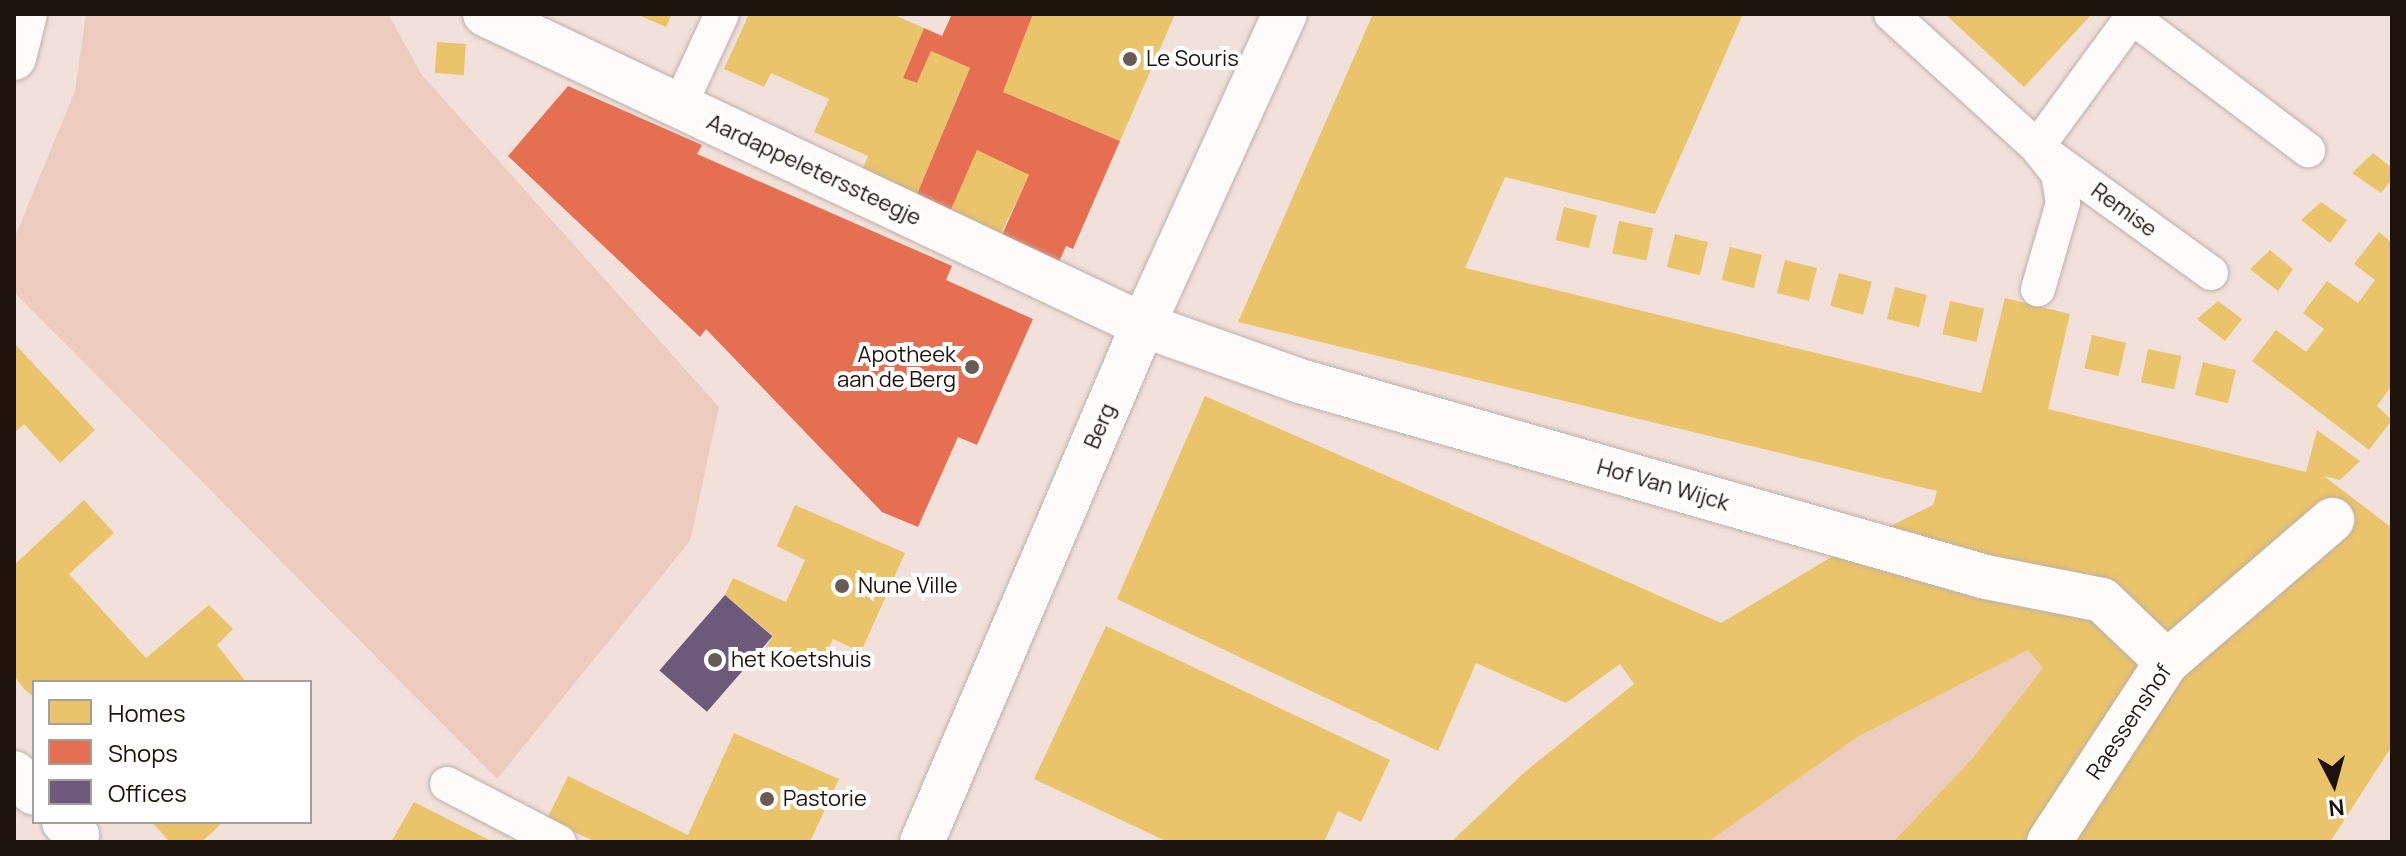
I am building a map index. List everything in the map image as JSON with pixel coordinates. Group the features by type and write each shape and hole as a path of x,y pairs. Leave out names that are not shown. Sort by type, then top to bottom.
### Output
{"street":[{"path":"14,58 25,14"},
{"name":"Aardappeleterssteegje","path":"485,14 1143,325"},
{"name":"Berg","path":"922,842 1143,325 1285,14"},
{"name":"Hof Van Wijck","path":"1143,325 1392,407 1986,577 2102,600 2167,662"},
{"name":"Raessenshof","path":"2049,842 2167,662 2332,520"},
{"path":"14,773 32,791"},
{"path":"66,824 77,835 76,842"}],"lane":[{"path":"679,107 722,14"},
{"name":"Remise","path":"1891,14 2037,147 2211,273"},
{"path":"2037,147 2132,17 2308,150"},
{"name":"Remise","path":"2037,147 2058,174 2063,203 2038,289"},
{"path":"447,784 559,842"}],"shaded area":[{"path":"86,14 388,14 422,75 719,407 690,541 497,779 14,292 14,239 75,91"},
{"path":"2028,650 2043,668 1971,760 1893,842 1708,842 1859,736"}],"building: Homes":[{"path":"636,14 672,14 666,27"},
{"path":"749,14 892,14 924,28 903,78 917,83 931,51 970,68 915,199 860,175 868,156 814,132 829,99 771,73 764,87 724,69"},
{"path":"1033,14 1175,14 1120,141 1003,92"},
{"path":"1373,14 1743,14 1655,214 1505,177 1465,268 1981,393 2005,298 2070,314 2048,409 2306,472 2317,430 2360,461 2340,480 2324,476 2392,528 2392,746 2330,842 1893,842 1971,760 2043,668 2028,650 1859,736 1708,842 1451,842 1526,771 1634,684 1620,664 1566,703 1476,663 1438,751 1117,599 1205,396 1721,623 1848,547 1933,505 1937,491 1238,322"},
{"path":"1945,14 2092,14 2024,87"},
{"path":"437,42 466,44 464,75 435,73"},
{"path":"977,150 1029,175 998,238 946,213"},
{"path":"2373,153 2392,168 2392,179 2381,193 2352,173"},
{"path":"2321,202 2347,220 2330,243 2301,220"},
{"path":"1564,207 1597,215 1589,248 1556,240"},
{"path":"1619,221 1653,228 1646,261 1612,253"},
{"path":"2379,232 2392,243 2392,385 2377,406 2392,420 2369,450 2252,361 2276,330 2306,352 2324,329 2303,313 2327,281 2358,303 2375,280 2354,264"},
{"path":"1675,234 1708,242 1700,275 1667,267"},
{"path":"1730,247 1762,255 1754,288 1722,280"},
{"path":"2270,250 2293,269 2278,291 2250,269"},
{"path":"1785,260 1817,268 1809,301 1777,293"},
{"path":"1839,273 1872,282 1863,315 1830,306"},
{"path":"1895,287 1927,295 1919,327 1887,319"},
{"path":"1950,301 1984,309 1976,342 1942,334"},
{"path":"2218,301 2242,319 2225,341 2197,319"},
{"path":"2092,335 2126,343 2118,376 2084,368"},
{"path":"14,343 95,430 60,463 24,424 14,433"},
{"path":"2148,349 2181,356 2174,389 2141,382"},
{"path":"2203,362 2236,370 2228,403 2195,395"},
{"path":"84,500 114,533 69,574 146,658 209,605 233,629 217,645 244,680 32,680 32,695 14,676 14,565"},
{"name":"Nune Ville","path":"795,505 905,553 861,652 833,639 818,671 766,647 773,636 725,595 733,578 786,602 805,560 777,546"},
{"path":"1106,626 1390,760 1361,822 1338,811 1324,842 1168,842 1034,779"},
{"name":"Pastorie","path":"734,733 839,779 810,842 596,842 547,819 568,776 688,835"},
{"path":"414,802 493,842 391,842"},
{"path":"154,824 221,824 202,842 170,842"}],"building: Shops":[{"path":"952,14 1033,14 1003,92 1120,141 1073,249 1066,246 1059,262 1001,237 1029,175 977,150 949,214 915,199 970,68 931,51 917,83 903,78 924,28 942,36"},
{"path":"568,86 702,145 697,154 952,266 946,280 1033,319 977,445 958,437 918,527 882,512 706,329 700,337 508,156"}],"building: Offices":[{"name":"het Koetshuis","path":"725,595 773,636 707,712 659,670"}],"place":[{"name":"Le Souris","path":"1130,59"},
{"name":"Apotheek aan de Berg","path":"972,367"},
{"name":"Nune Ville","path":"842,586"},
{"name":"het Koetshuis","path":"715,660"},
{"name":"Pastorie","path":"767,799"}]}
